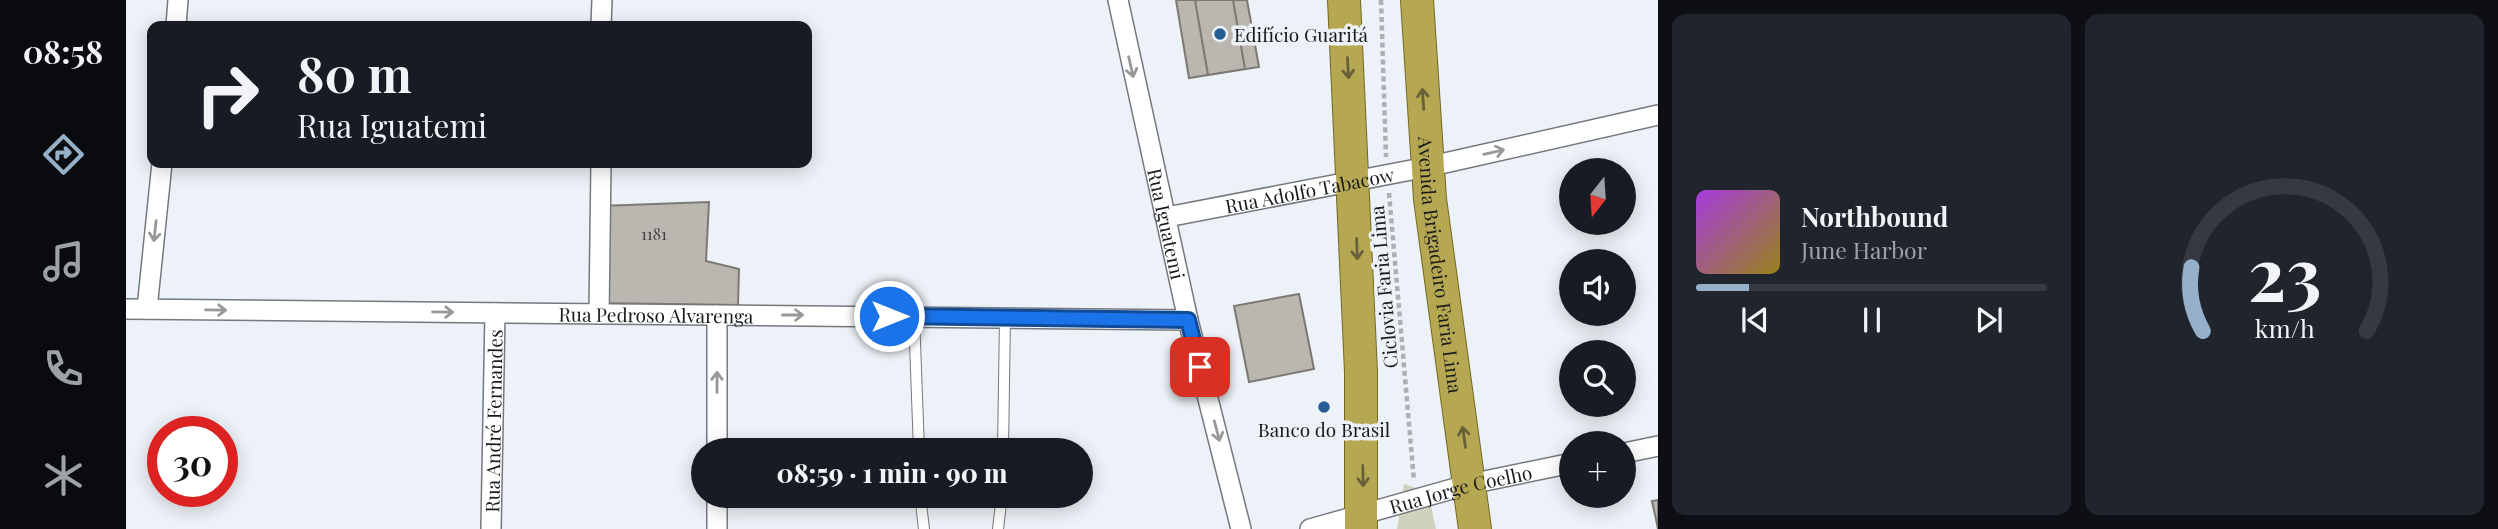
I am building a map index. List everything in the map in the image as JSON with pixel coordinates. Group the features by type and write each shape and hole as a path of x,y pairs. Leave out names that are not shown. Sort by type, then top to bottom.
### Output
{"highway":[{"path":"1345,0 1354,180 1362,522"},
{"name":"Avenida Brigadeiro Faria Lima","path":"1417,0 1427,167 1475,529"}],"street":[{"path":"176,21 178,0"},
{"path":"601,21 602,0"},
{"name":"Rua Iguatemi","path":"1118,0 1188,320 1241,529"},
{"name":"Rua Adolfo Tabacow","path":"1167,217 1427,167 1658,115"},
{"path":"148,309 162,168"},
{"path":"599,314 601,168"},
{"name":"Rua Pedroso Alvarenga","path":"126,309 1188,320"},
{"name":"Rua André Fernandes","path":"491,529 495,313"},
{"path":"717,314 717,438"},
{"path":"1636,451 1658,446"},
{"name":"Rua Jorge Coelho","path":"1310,529 1362,522 1416,500 1471,484 1559,466"},
{"path":"717,508 717,529"}],"lane":[{"path":"914,316 919,438"},
{"path":"1003,438 1005,317"},
{"path":"922,508 925,529"},
{"path":"998,529 1000,508"}],"path":[{"name":"Ciclovia Faria Lima","path":"1381,0 1387,175 1416,500"}],"green space":[{"path":"1404,484 1428,492 1436,529 1397,529"}],"building":[{"path":"1176,0 1247,0 1259,67 1189,78"},
{"name":"Edifício Guaritá","path":"1195,0 1233,0 1245,69 1208,75"},
{"path":"709,202 706,261 739,269 738,305 600,303 600,206"},
{"path":"1299,294 1314,369 1249,382 1234,306"},
{"path":"1658,500 1658,529 1652,501"}],"place":[{"name":"Edifício Guaritá","path":"1220,34"},
{"name":"Banco do Brasil","path":"1324,407"}],"route":[{"path":"889,316 1188,320 1200,367"}]}
